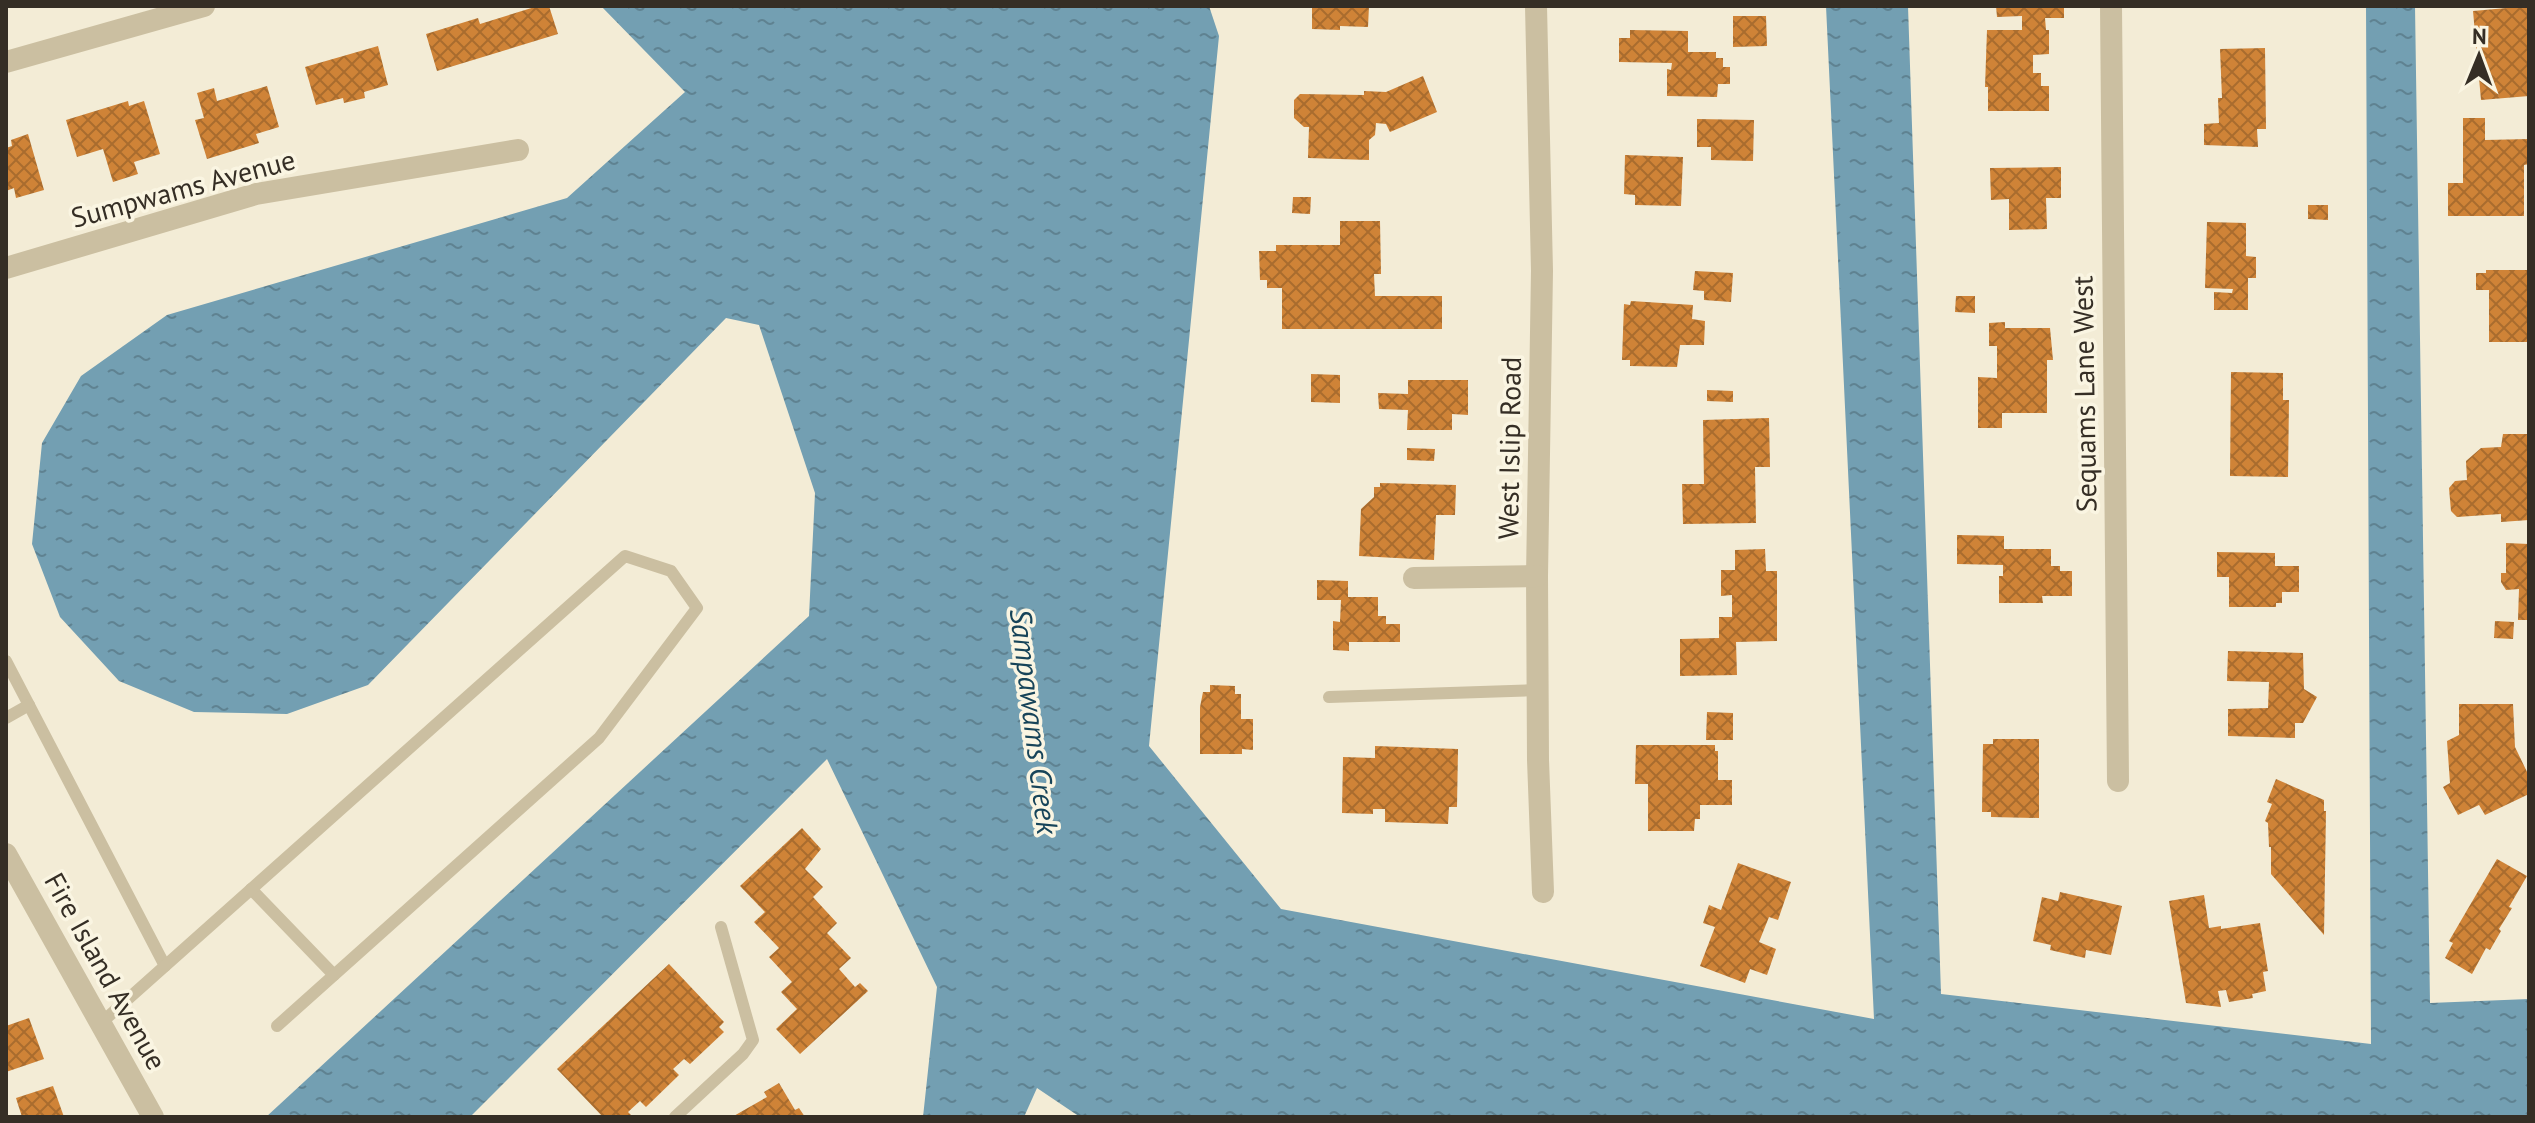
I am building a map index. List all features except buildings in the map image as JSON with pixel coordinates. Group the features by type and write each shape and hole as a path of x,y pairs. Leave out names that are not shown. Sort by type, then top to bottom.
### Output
{"street":[{"path":"6,62 204,6"},
{"name":"West Islip Road","path":"1536,6 1542,271 1537,576 1543,892"},
{"name":"Sequams Lane West","path":"2111,6 2118,781"},
{"name":"Sumpwams Avenue","path":"6,268 256,194 518,150"},
{"path":"1414,578 1537,576"},
{"name":"Fire Island Avenue","path":"6,854 153,1117"}],"lane":[{"path":"101,1023 625,556 671,571 697,608 599,738 277,1026"},
{"path":"6,661 165,966"},
{"path":"1329,697 1539,690"},
{"path":"6,718 29,705"},
{"path":"251,889 334,975"},
{"path":"675,1117 743,1054 753,1040 721,927"}],"water":[{"name":"Sampawams Creek","path":"601,6 1209,6 1219,36 1149,746 1281,909 1874,1019 1826,6 1908,6 1941,994 2371,1044 2366,6 2415,6 2430,1003 2529,999 2529,1117 1080,1117 1037,1088 1024,1117 923,1117 937,987 827,759 470,1117 266,1117 809,616 815,493 759,325 726,318 368,685 287,714 194,712 119,681 60,617 32,544 42,443 81,376 167,315 567,198 685,92"}]}
